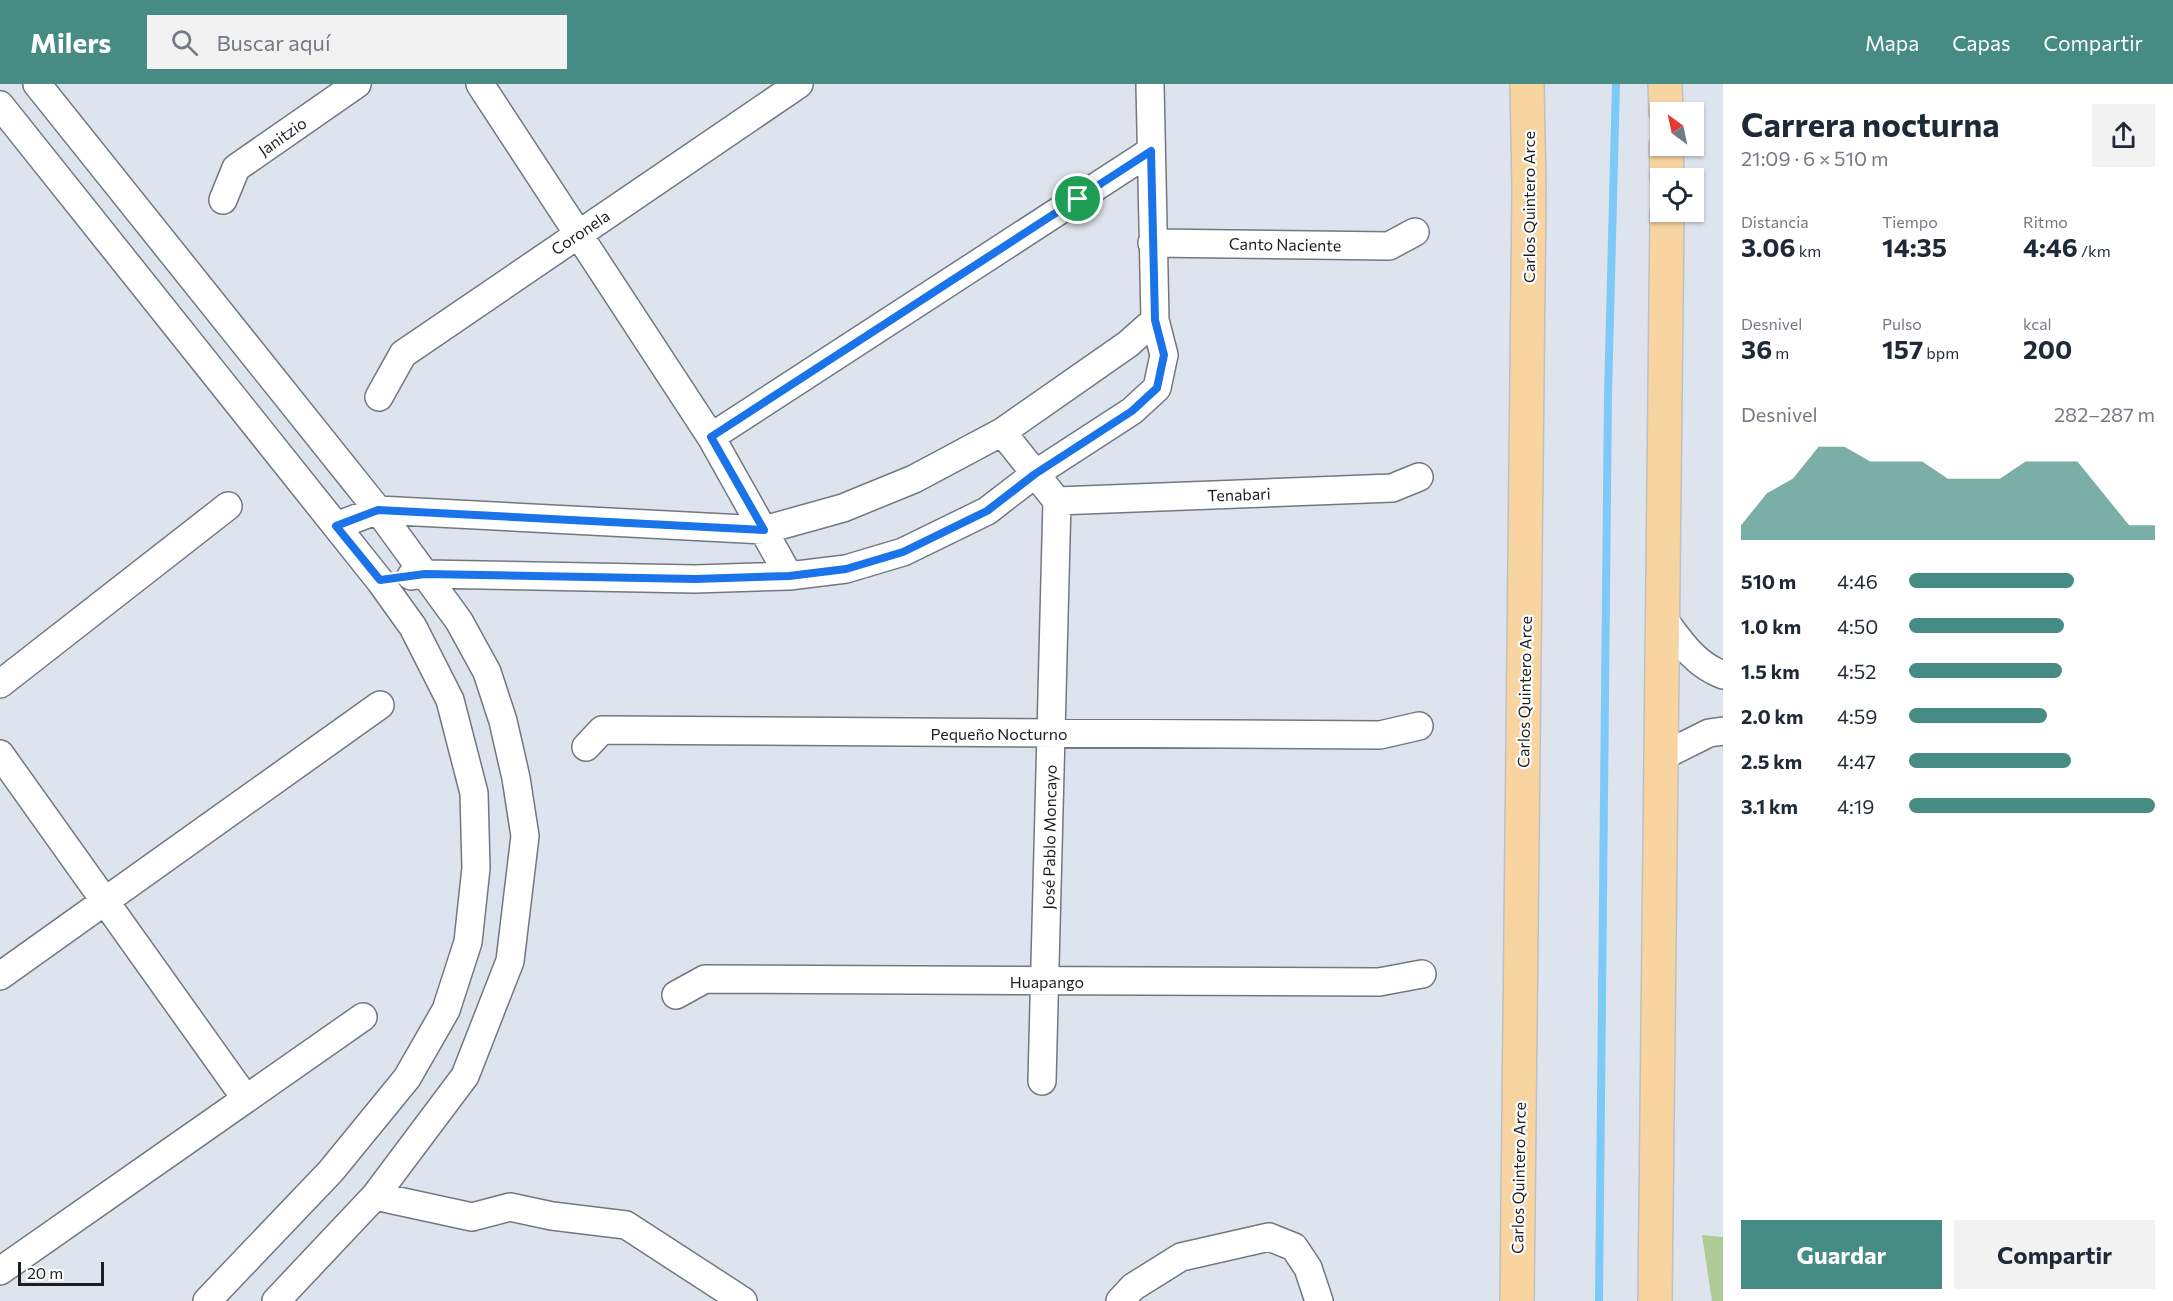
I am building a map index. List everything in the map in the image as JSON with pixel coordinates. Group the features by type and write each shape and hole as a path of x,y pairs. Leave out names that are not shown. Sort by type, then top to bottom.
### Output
{"main road":[{"name":"Carlos Quintero Arce","path":"1517,1301 1529,201 1527,84"},
{"path":"1665,84 1666,102"},
{"path":"1655,1301 1667,222"}],"street":[{"path":"37,84 378,510 425,574 459,621 487,672 503,721 525,836 510,961 465,1076 375,1196 276,1301"},
{"name":"Janitzio","path":"223,200 236,168 357,84"},
{"path":"480,84 711,437 789,576"},
{"name":"Coronela","path":"379,397 403,354 799,84"},
{"path":"380,580 425,574 695,579 789,576 846,569 903,552 987,511 1035,474 1132,411 1157,388 1164,355 1155,320 1150,84"},
{"path":"0,105 380,580 413,627 450,700 474,793 476,868 468,942 446,1010 407,1078 331,1171 207,1301"},
{"path":"711,437 1151,151"},
{"name":"Canto Naciente","path":"1152,243 1389,246 1415,232"},
{"path":"336,526 378,510 764,530 843,508 914,479 1002,432 1128,344 1155,320"},
{"path":"1002,432 1057,501"},
{"name":"Tenabari","path":"1057,501 1392,488 1419,477"},
{"name":"José Pablo Moncayo","path":"1042,1081 1057,501"},
{"path":"0,684 228,506"},
{"path":"1662,617 1689,653 1709,670 1723,675"},
{"path":"0,976 106,903 380,705"},
{"name":"Pequeño Nocturno","path":"586,747 602,730 1380,735 1419,726"},
{"path":"1661,757 1709,733 1723,731"},
{"path":"0,754 246,1099"},
{"name":"Huapango","path":"676,995 705,979 1379,982 1422,974"},
{"path":"0,1271 363,1017"},
{"path":"375,1196 472,1216 510,1207 552,1216 626,1225 743,1301"},
{"path":"1120,1301 1133,1287 1181,1257 1269,1237 1294,1247 1308,1268 1319,1301"}],"green space":[{"path":"1702,1235 1723,1237 1723,1301 1712,1301"}],"waterway":[{"path":"1599,1301 1608,394 1616,84"}],"route":[{"path":"1151,151 1155,320 1164,355 1157,388 1132,411 1085,444 1035,474 987,511 903,552 846,569 789,576 695,579 425,574 380,580 336,526 378,510 764,530 711,437 1078,199 1151,151"}]}
